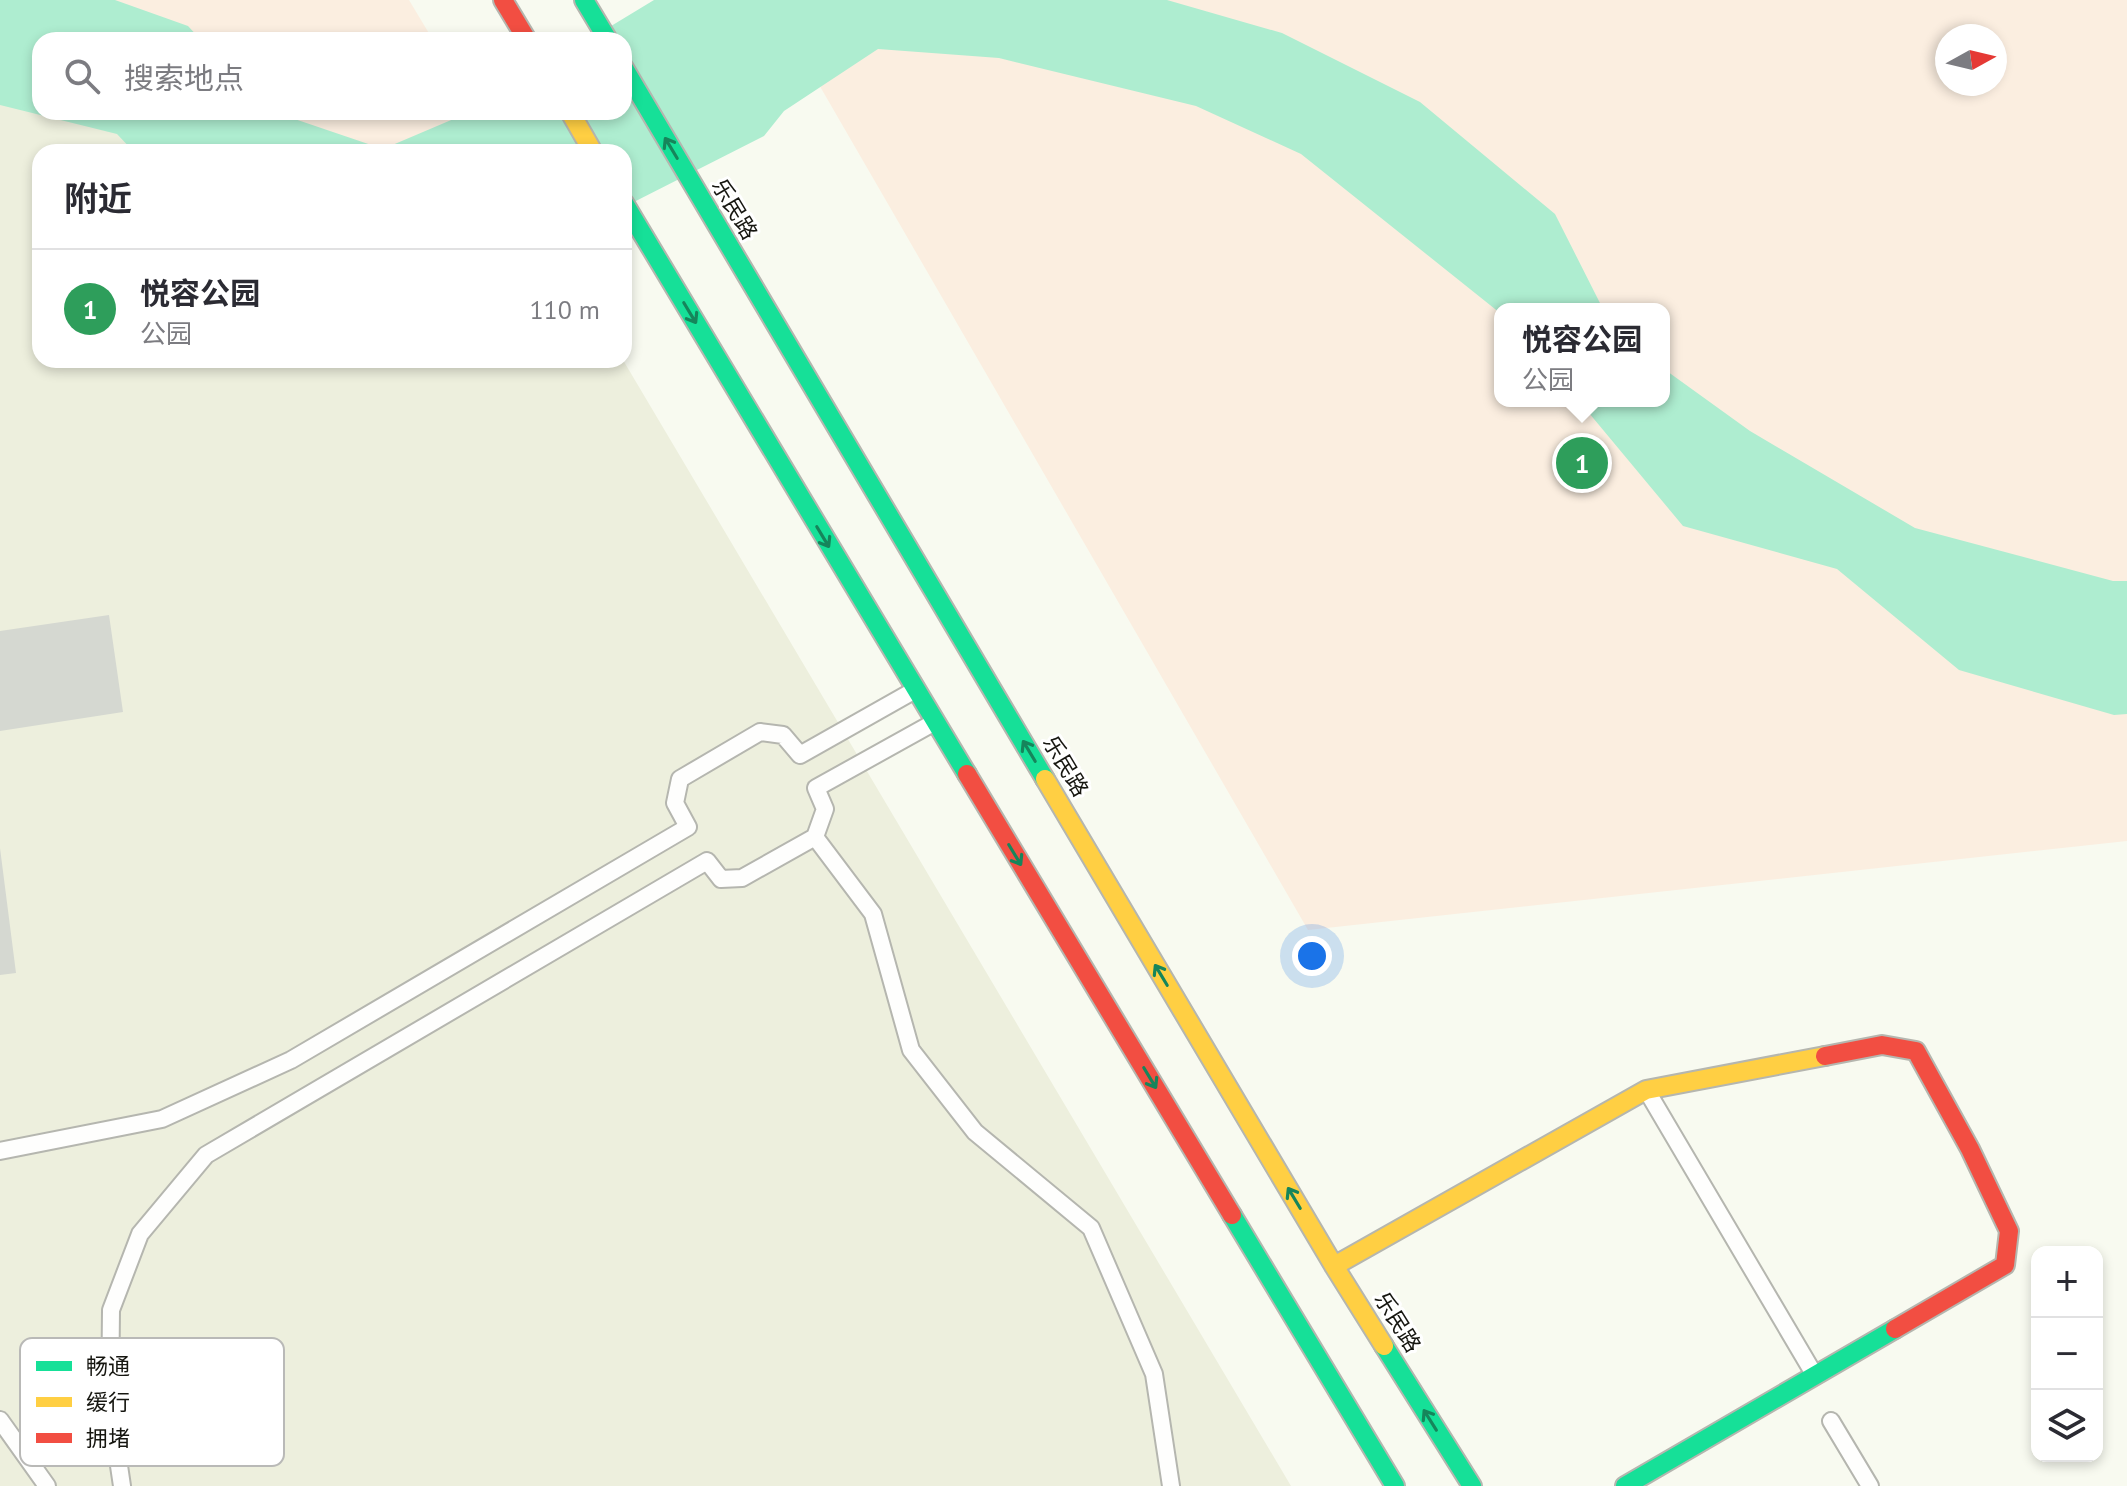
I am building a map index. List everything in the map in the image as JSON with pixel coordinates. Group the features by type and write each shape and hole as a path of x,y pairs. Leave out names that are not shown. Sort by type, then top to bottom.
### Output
{"main road":[{"path":"584,0 603,32"},
{"path":"503,1 522,32"},
{"name":"乐民路","path":"632,82 1334,1266 1472,1486"},
{"path":"575,120 588,144"},
{"path":"632,216 1395,1486"},
{"path":"1334,1266 1646,1090 1882,1045 1916,1051 1970,1149 2009,1231 2005,1265 1625,1486"}],"lane":[{"path":"0,1151 162,1119 291,1060 688,827 675,803 680,779 693,771 760,732 783,735 800,755 915,690"},
{"path":"111,1338 111,1310 140,1234 206,1155 707,861 721,879 742,878 815,837 825,809 816,788 935,722"},
{"path":"815,837 873,914 911,1050 975,1132 1091,1228 1154,1374 1171,1486"},
{"path":"1646,1090 1815,1375"},
{"path":"0,1420 20,1448"},
{"path":"1831,1421 1870,1486"},
{"path":"33,1466 47,1486"},
{"path":"119,1466 122,1486"}],"shaded area":[{"path":"0,0 409,0 428,32 34,32"},
{"path":"0,0 115,0 188,26 194,32 32,32 32,113 0,105"},
{"path":"654,0 1167,0 1282,33 1420,102 1555,214 1600,303 1494,303 1494,308 1301,154 1196,106 999,58 878,49 784,111 764,136 632,203 632,144 395,144 451,120 632,120 632,32 601,32"},
{"path":"770,0 2127,0 2127,841 1308,930"},
{"path":"0,23 32,37 32,120 76,120 184,144 32,144 32,368 628,368 1291,1486 0,1486"},
{"path":"61,120 298,120 368,144 126,144 117,134"},
{"path":"173,120 481,120 495,144 208,144"},
{"path":"1670,373 1750,431 1915,528 2113,581 2127,581 2127,714 2114,715 1959,670 1837,569 1683,526 1584,407 1670,407"}],"building":[{"path":"109,615 123,712 0,731 0,631"},
{"path":"0,848 16,973 0,975"}],"traffic: fast":[{"path":"584,0 603,32"},
{"path":"632,82 1045,779"},
{"path":"632,216 967,774"},
{"path":"1232,1215 1395,1486"},
{"path":"1625,1486 1895,1329"},
{"path":"1384,1346 1472,1486"}],"traffic: slow":[{"path":"575,120 588,144"},
{"path":"1045,779 1384,1346"},
{"path":"1334,1266 1646,1090 1825,1056"}],"traffic: jam":[{"path":"503,0 522,32"},
{"path":"967,774 1232,1215"},
{"path":"1825,1056 1882,1045 1916,1051 1970,1149 2009,1231 2005,1265 1895,1329"}],"place":[{"name":"悦容公园","path":"1582,463"}]}
